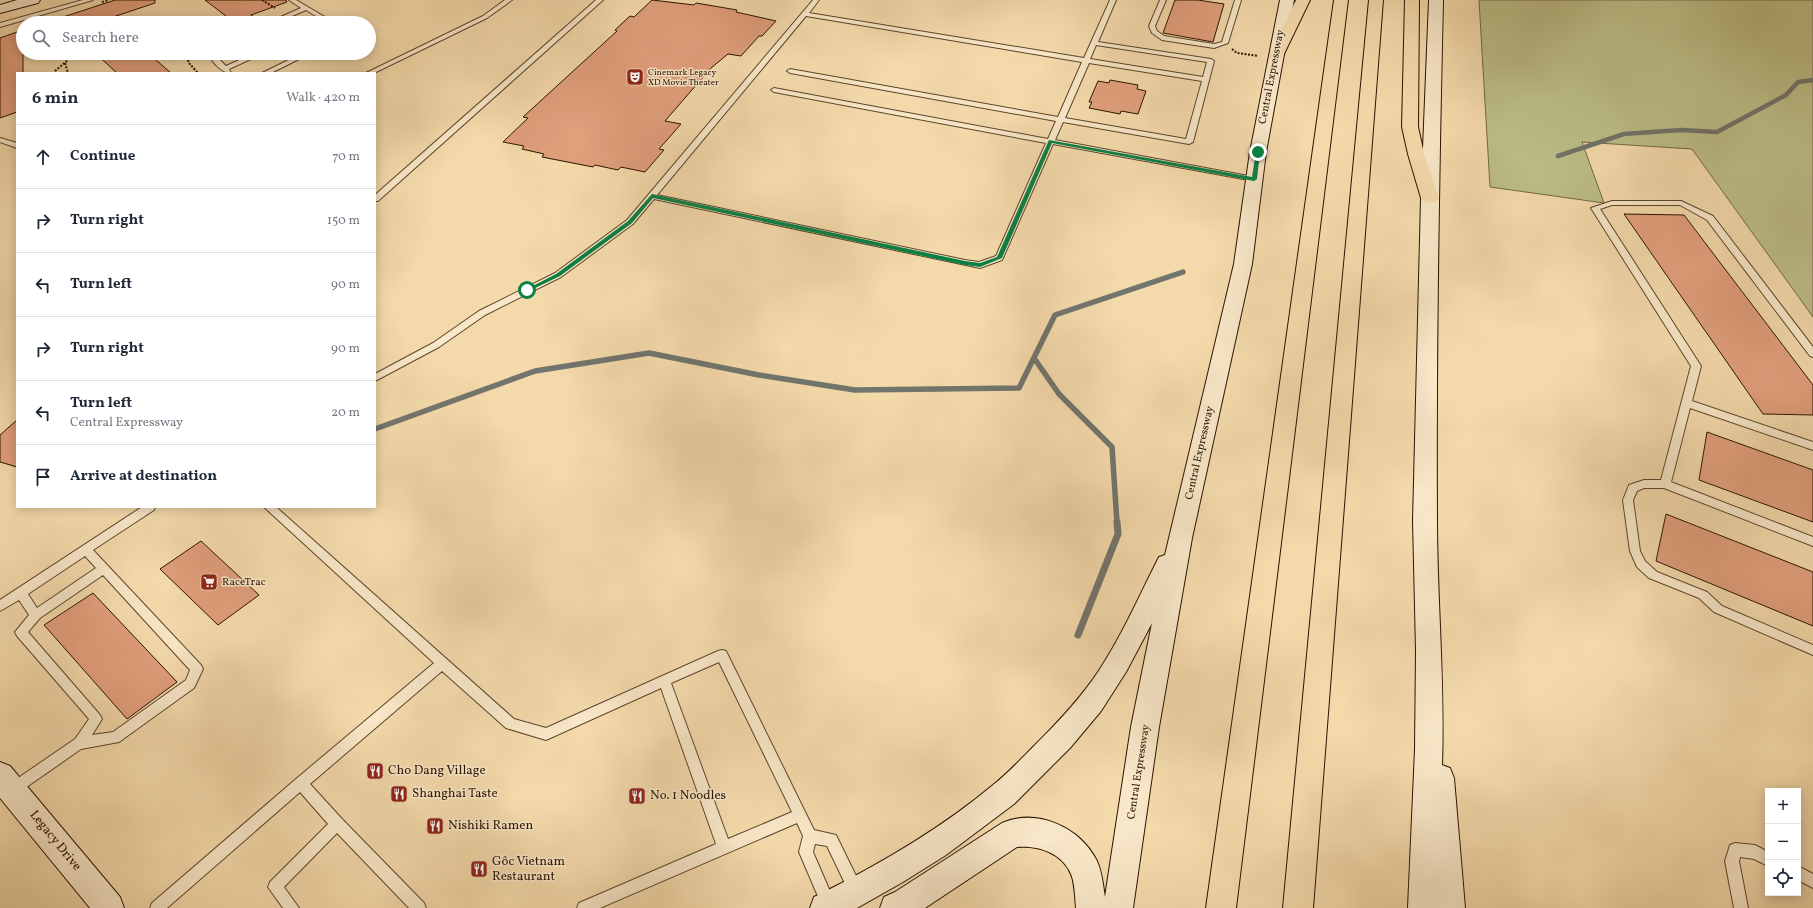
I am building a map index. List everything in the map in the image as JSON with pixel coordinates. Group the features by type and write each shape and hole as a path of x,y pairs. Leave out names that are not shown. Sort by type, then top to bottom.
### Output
{"highway":[{"path":"1276,56 1303,0"},
{"path":"1221,908 1341,0"},
{"path":"1298,908 1376,0"},
{"path":"1412,0 1410,127 1416,154 1430,198"}],"main road":[{"path":"0,9 33,0"},
{"name":"Central Expressway","path":"1118,908 1145,727 1180,538 1243,264 1254,179 1287,0"},
{"path":"1423,908 1427,813 1429,651 1425,521 1430,198 1436,0"},
{"path":"827,907 885,877 944,840 998,800 1067,732 1097,695 1134,634 1180,538"},
{"path":"1429,651 1450,908"},
{"name":"Legacy Drive","path":"6,782 109,908"},
{"path":"895,908 906,903 1012,833 1030,831 1056,839 1075,853 1086,871 1091,908"}],"lane":[{"path":"32,16 90,0"},
{"path":"292,0 320,16"},
{"path":"370,72 485,17 509,0"},
{"path":"376,198 600,0"},
{"path":"376,377 436,345 482,313 558,275 630,222 816,0"},
{"path":"652,196 965,263 980,265 999,258 1113,0"},
{"path":"1163,0 1152,26 1154,32 1162,38 1214,46 1225,43 1238,1 1229,0"},
{"path":"287,16 306,8"},
{"path":"804,14 1206,80"},
{"path":"0,25 16,21"},
{"path":"790,70 1189,142 1211,61 1094,43"},
{"path":"216,60 227,71 248,60"},
{"path":"267,72 293,60"},
{"path":"774,90 1254,179"},
{"path":"0,140 16,146"},
{"path":"1665,484 1696,366 1595,208 1612,203 1681,203 1710,218 1813,354"},
{"path":"1687,403 1813,446"},
{"path":"1813,542 1665,484 1644,484 1633,488 1628,500 1635,551 1641,564 1653,575 1703,595 1718,609 1813,650"},
{"path":"0,606 149,508"},
{"path":"270,508 510,724 546,734 722,656 810,836 806,852 827,907"},
{"path":"6,782 79,743 116,738 190,684 197,669 86,550"},
{"path":"79,743 96,719 21,632 36,615 103,569"},
{"path":"20,592 36,615"},
{"path":"157,908 301,783 442,664"},
{"path":"665,682 724,848"},
{"path":"301,783 338,824 419,908"},
{"path":"584,908 800,815"},
{"path":"292,908 275,886 338,824"},
{"path":"810,836 831,840 856,892"},
{"path":"1741,908 1732,861 1736,850 1755,852 1765,857"},
{"path":"149,908 183,879 210,862"},
{"path":"1801,875 1813,881"}],"path":[{"path":"1225,43 1236,52 1258,56"},
{"path":"54,71 67,60"},
{"path":"187,60 188,64 197,72"},
{"path":"65,63 68,72"}],"green space":[{"path":"1479,0 1813,0 1813,317 1692,149 1582,142 1604,203 1490,187"}],"building":[{"path":"115,0 155,0 155,3 116,16 66,16"},
{"path":"205,0 286,0 287,2 251,15 252,16 226,16"},
{"name":"Cinemark Legacy XD Movie Theater","path":"652,0 694,5 696,3 737,10 736,12 776,21 762,36 759,36 741,56 728,54 711,68 665,121 681,124 659,149 664,150 645,172 621,167 618,170 595,165 593,167 542,157 544,154 522,149 524,146 503,142 528,118 523,117 617,31 615,30 630,16 634,17"},
{"path":"1175,0 1198,0 1224,4 1213,42 1163,33"},
{"path":"16,32 16,60 23,60 23,72 16,72 16,112 0,118 0,38"},
{"path":"103,60 156,60 170,72 116,72"},
{"path":"1110,80 1138,85 1137,89 1146,91 1138,114 1121,111 1120,114 1089,108 1092,102 1089,102 1098,81 1109,83"},
{"path":"1624,214 1684,215 1813,385 1813,415 1763,414"},
{"path":"16,421 16,467 0,462 0,435"},
{"path":"1707,432 1813,470 1813,522 1699,480"},
{"path":"1666,514 1813,572 1813,626 1656,561"},
{"name":"RaceTrac","path":"201,541 259,595 218,625 160,569"},
{"path":"93,593 177,682 127,719 44,625"}],"waterway":[{"path":"1558,156 1624,134 1681,130 1717,132 1786,95 1798,82 1813,80"},
{"path":"376,429 535,371 649,353 759,375 855,390 1019,388 1055,315 1183,272"},
{"path":"1034,358 1059,394 1112,447 1117,523"},
{"path":"1078,635 1118,534 1117,522"}],"place":[{"name":"Cinemark Legacy XD Movie Theater","path":"635,77"},
{"name":"RaceTrac","path":"209,582"},
{"name":"Cho Dang Village","path":"375,771"},
{"name":"Shanghai Taste","path":"399,794"},
{"name":"No. 1 Noodles","path":"637,796"},
{"name":"Nishiki Ramen","path":"435,826"},
{"name":"Gôc Vietnam Restaurant","path":"479,869"}],"route":[{"path":"527,290 558,275 630,222 652,196 980,265 999,258 1050,141 1254,179 1258,152"}]}
